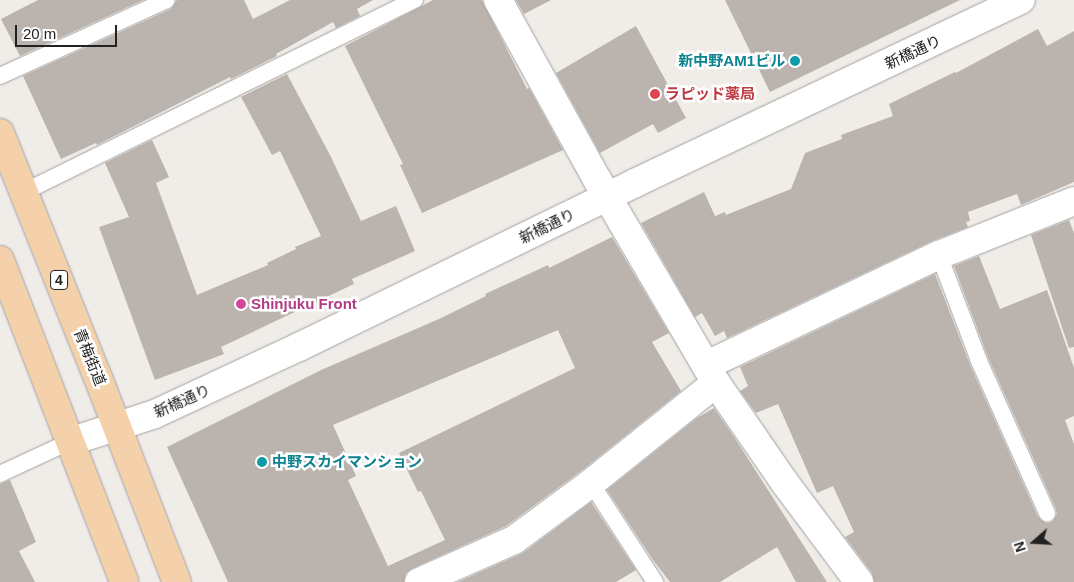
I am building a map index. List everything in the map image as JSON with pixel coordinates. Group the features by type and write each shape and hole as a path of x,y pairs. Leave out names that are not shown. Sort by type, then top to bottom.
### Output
{"main road":[{"name":"青梅街道","path":"0,133 177,582"},
{"path":"0,260 124,582"}],"street":[{"path":"498,0 607,196 711,374 785,482 859,582"},
{"name":"新橋通り","path":"69,442 155,414 299,347 607,196 1021,0"},
{"path":"419,582 514,540 591,484 711,374 939,255 1074,202"}],"lane":[{"path":"0,76 167,0"},
{"path":"24,192 415,0"},
{"path":"939,255 979,360 1047,513"},
{"path":"0,474 69,442"},
{"path":"591,484 655,582"}],"building":[{"path":"38,0 143,0 20,56 1,19"},
{"path":"177,0 244,0 253,19 290,0 373,0 357,9 360,16 336,28 333,22 276,54 277,56 231,79 230,77 97,145 96,143 61,159 23,76 171,9"},
{"path":"433,0 482,0 527,89 529,88 563,150 422,213 400,165 403,164 345,46"},
{"path":"516,0 551,0 524,14"},
{"name":"新中野AM1ビル","path":"725,0 960,0 770,92"},
{"path":"636,26 686,118 658,133 653,124 600,153 556,73"},
{"path":"1038,29 1047,46 1074,31 1074,182 1021,205 1017,194 968,212 970,221 966,222 968,227 932,241 727,338 724,331 715,336 702,313 695,317 641,223 704,192 715,216 725,212 726,215 791,189 805,153 842,139 841,135 893,116 889,104 956,73"},
{"path":"287,74 331,157 361,221 396,206 415,251 352,279 354,284 221,347 224,354 155,380 99,227 129,217 105,163 152,140 169,177 156,183 197,295 268,265 267,263 296,249 295,247 321,236 280,151 272,155 241,97"},
{"path":"1069,220 1074,233 1074,347 1069,348 1031,235"},
{"path":"612,237 669,333 652,342 681,391 581,471 506,526 413,568 406,573 404,582 228,582 167,447 321,370 439,319 486,296 485,294 548,265 549,268","holes":["558,330 575,368 399,453 418,492 421,491 445,540 388,566 348,480 356,476 333,425"]},
{"path":"979,256 1000,309 1047,290 1074,368 1074,416 1065,420 1074,444 1074,582 874,582 872,573 845,537 854,532 833,486 817,493 778,404 756,413 740,391 748,386 740,367 935,274 970,365 1038,517 1046,523 1052,522 1057,514 1056,509 988,357 954,266"},
{"path":"714,408 827,582 796,582 777,547 720,582 670,582 653,560 607,490 697,418"},
{"path":"10,480 36,542 19,551 35,582 0,582 0,484"},
{"path":"591,502 636,570 616,582 458,582 523,553"}],"place":[{"name":"新中野AM1ビル","path":"795,61"},
{"name":"ラピッド薬局","path":"655,94"},
{"name":"Shinjuku Front","path":"241,304"},
{"name":"中野スカイマンション","path":"262,462"}]}
